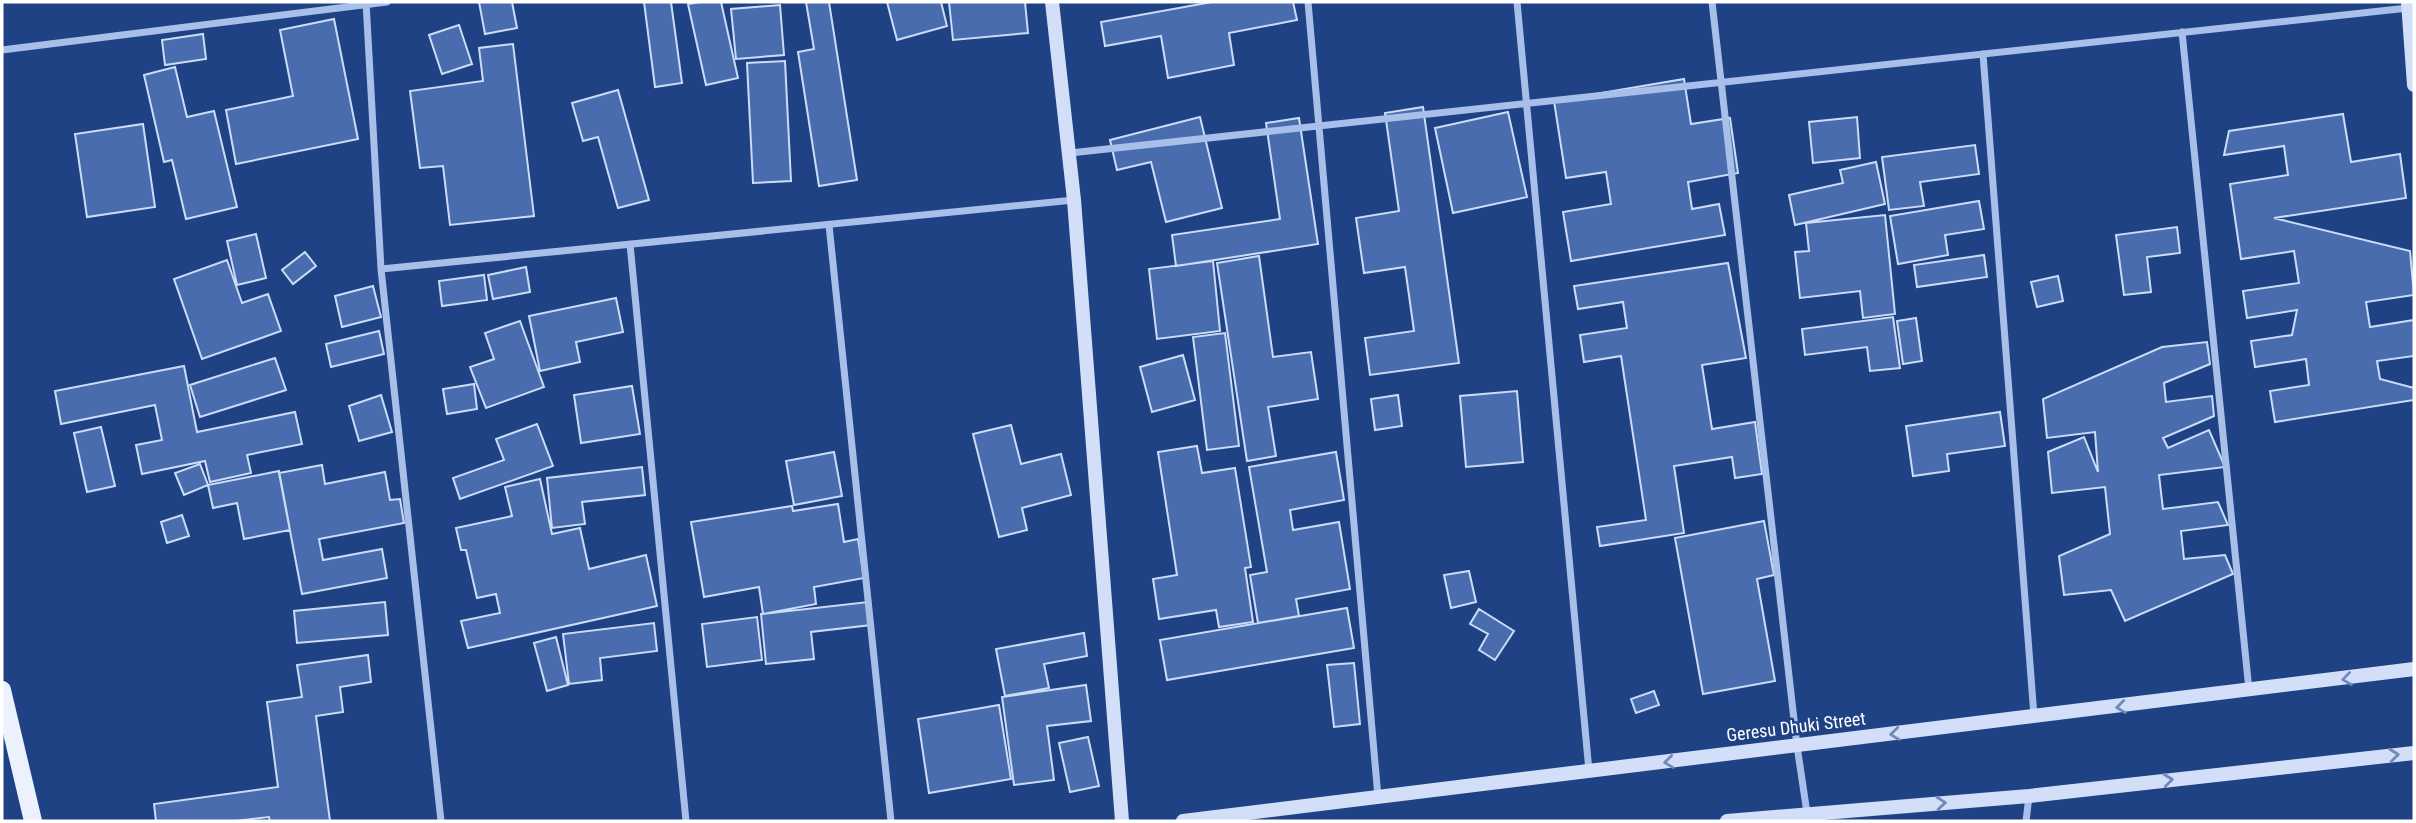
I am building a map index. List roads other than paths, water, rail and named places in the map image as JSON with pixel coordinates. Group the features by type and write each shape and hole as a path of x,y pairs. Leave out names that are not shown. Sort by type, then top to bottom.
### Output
{"main road":[{"path":"1052,2 1070,153 1122,821"},
{"path":"2408,5 2414,85"},
{"name":"Geresu Dhuki Street","path":"1183,821 2414,670"},
{"path":"2,690 33,821"},
{"path":"1727,821 2029,796 2414,753"}],"street":[{"path":"2,50 387,2"},
{"path":"1308,2 1378,797"},
{"path":"1517,2 1589,771"},
{"path":"1712,2 1797,746 1807,813"},
{"path":"366,3 382,269 441,821"},
{"path":"1070,153 2408,5"},
{"path":"2182,32 2249,692"},
{"path":"1983,54 2035,717"},
{"path":"382,269 1074,200"},
{"path":"829,225 891,821"},
{"path":"630,244 686,821"},
{"path":"2026,821 2029,796"}]}
